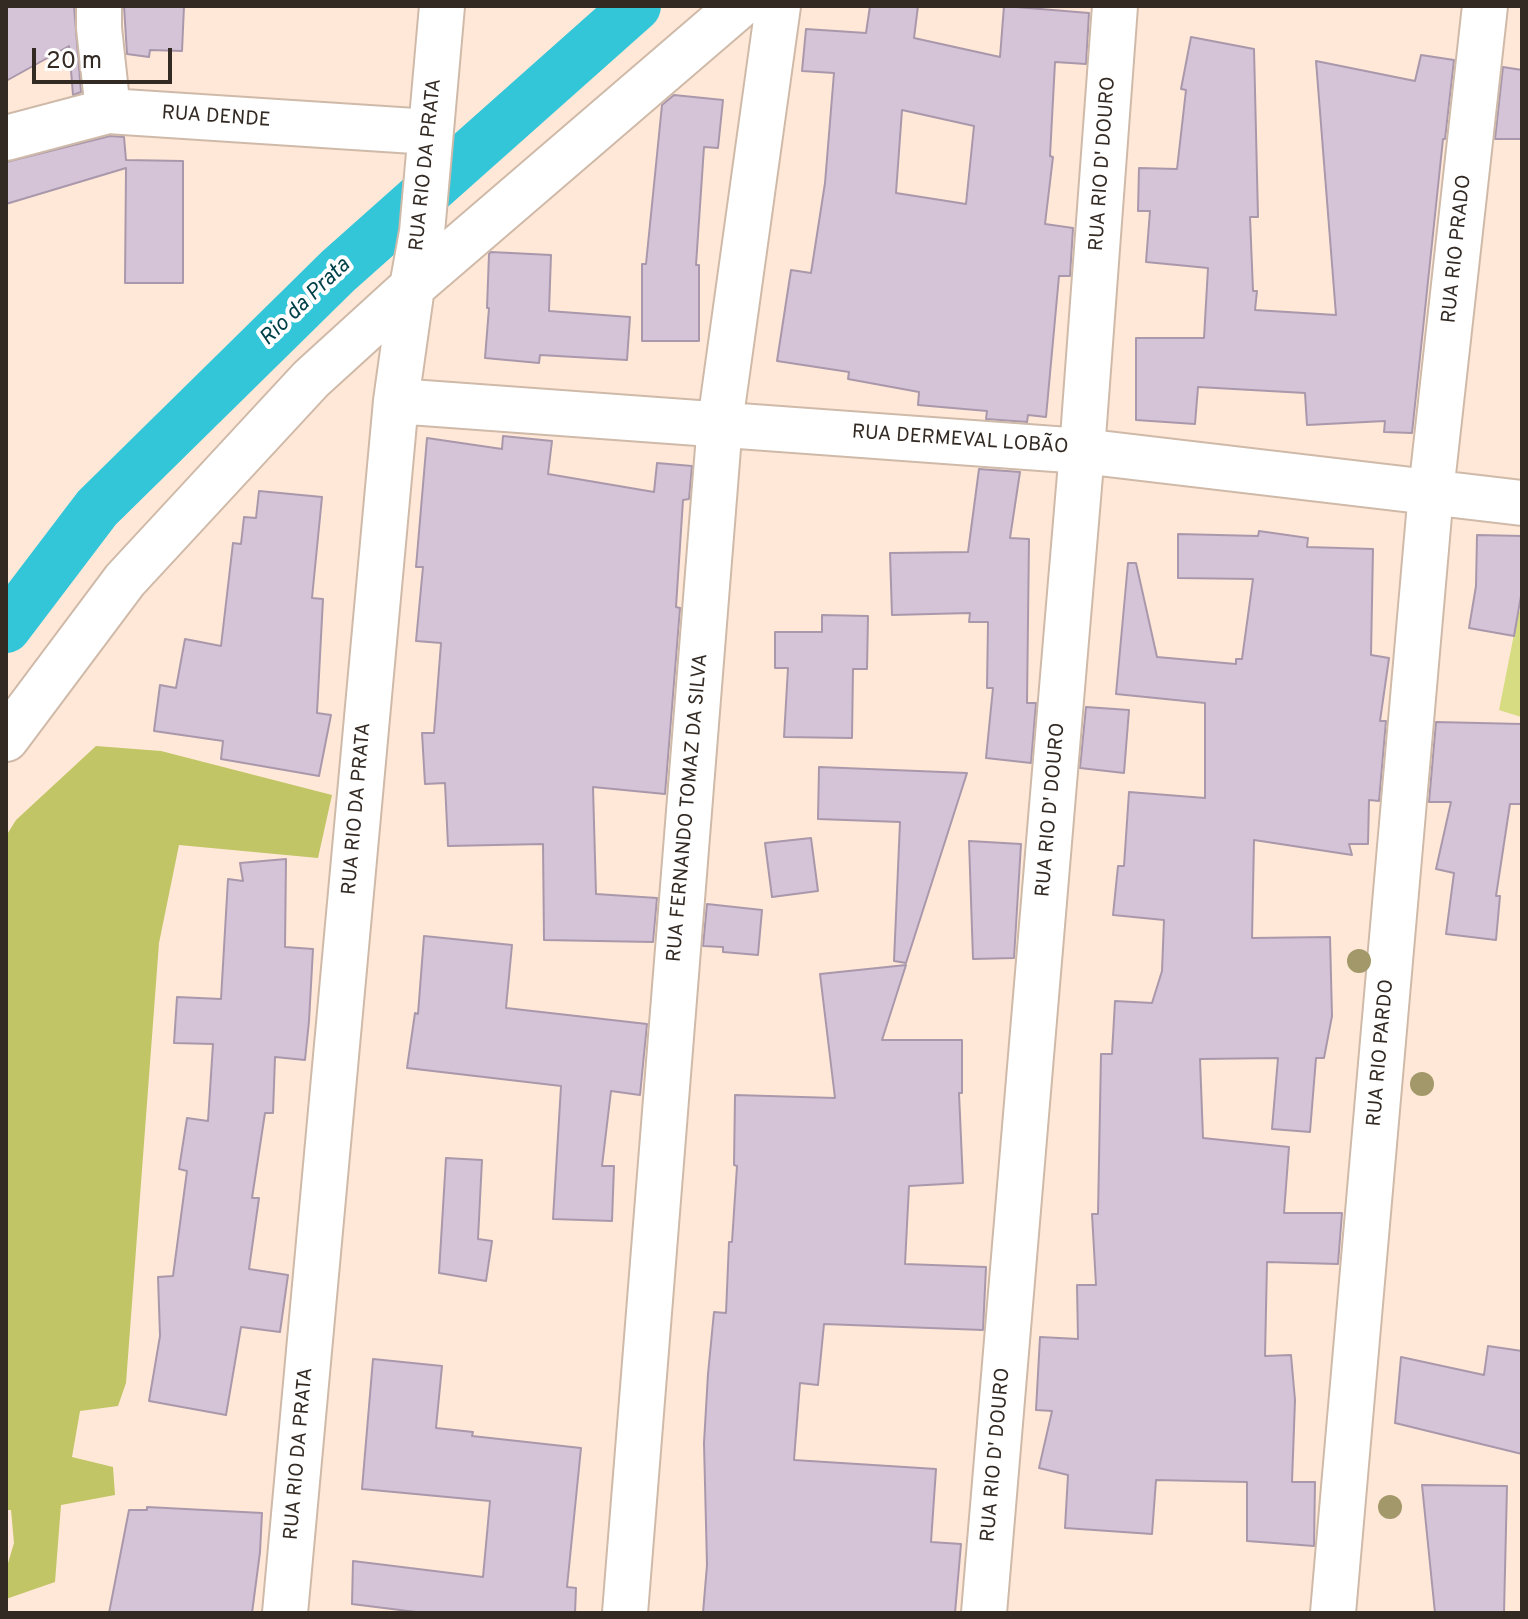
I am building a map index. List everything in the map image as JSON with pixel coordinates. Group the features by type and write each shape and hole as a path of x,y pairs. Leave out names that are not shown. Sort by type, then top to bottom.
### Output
{"street":[{"path":"99,6 108,111"},
{"name":"RUA RIO DA PRATA","path":"285,1613 396,401 422,232 442,6"},
{"path":"6,739 125,580 311,379 412,287 739,6"},
{"name":"RUA FERNANDO TOMAZ DA SILVA","path":"625,1613 720,423 778,6"},
{"name":"RUA RIO D' DOURO","path":"984,1613 1082,451 1115,6"},
{"name":"RUA RIO PRADO","path":"1431,492 1485,6"},
{"name":"RUA DENDE","path":"6,138 108,111 430,140"},
{"name":"RUA DERMEVAL LOBÃO","path":"396,401 1082,451 1522,503"},
{"name":"RUA RIO PARDO","path":"1333,1613 1431,492"}],"green space":[{"path":"1522,608 1521,717 1499,710 1518,614"},
{"path":"96,746 161,751 332,795 318,858 179,845 159,943 126,1383 118,1406 80,1411 72,1457 113,1467 115,1495 61,1505 55,1582 6,1599 6,1570 14,1543 11,1510 6,1510 6,836 16,820"}],"building":[{"path":"6,6 74,6 81,92 73,95 69,46 6,81"},
{"path":"124,6 184,6 182,51 150,50 149,57 127,54"},
{"path":"870,6 918,6 914,38 1000,57 1004,6 1089,13 1086,64 1055,62 1050,156 1053,157 1045,224 1073,228 1070,276 1059,276 1046,417 1028,415 1027,422 986,419 987,411 918,405 919,392 848,379 849,372 777,361 791,270 811,273 825,183 834,73 802,71 806,29 866,33","holes":["902,110 974,126 966,204 896,193"]},
{"path":"1191,37 1254,49 1258,217 1250,217 1253,291 1257,291 1255,310 1336,315 1316,61 1415,81 1421,55 1454,60 1412,433 1384,432 1385,421 1307,425 1305,393 1198,387 1195,424 1136,420 1136,338 1204,338 1208,268 1146,262 1150,211 1138,211 1139,168 1177,169 1186,90 1181,89"},
{"path":"1503,67 1522,70 1522,139 1495,139"},
{"path":"674,95 723,100 718,148 704,147 696,265 699,265 699,341 642,341 642,264 646,264 662,105"},
{"path":"110,136 124,137 126,160 183,161 183,283 125,283 126,168 6,204 6,162"},
{"path":"491,252 551,255 549,311 630,317 627,360 540,355 539,363 485,358"},
{"path":"503,436 552,441 548,474 654,492 657,463 692,466 689,499 683,500 676,607 680,608 665,794 593,787 596,894 657,898 653,942 544,940 543,844 448,846 445,783 425,784 422,733 434,733 441,643 416,641 423,567 416,567 427,438 502,449"},
{"path":"979,469 1020,472 1010,538 1029,539 1027,703 1036,703 1031,763 986,758 993,688 987,688 988,622 969,622 970,613 892,615 890,553 968,552"},
{"path":"259,491 322,497 312,598 323,599 317,713 331,715 319,776 221,759 223,741 154,731 160,685 176,688 185,639 221,646 233,543 241,544 244,517 256,518"},
{"path":"1259,531 1308,538 1307,547 1373,549 1371,655 1389,658 1380,721 1386,721 1379,801 1369,800 1368,844 1349,844 1352,855 1254,840 1252,938 1330,937 1332,1016 1324,1058 1316,1058 1310,1132 1272,1129 1278,1058 1200,1059 1203,1138 1289,1147 1284,1213 1342,1213 1338,1264 1267,1262 1265,1356 1291,1355 1295,1400 1292,1482 1315,1482 1314,1546 1247,1541 1247,1482 1156,1480 1152,1534 1065,1528 1068,1475 1039,1468 1052,1411 1036,1410 1040,1337 1078,1339 1077,1285 1096,1285 1092,1214 1098,1214 1101,1054 1112,1054 1115,1001 1152,1003 1162,971 1164,920 1113,915 1118,866 1124,866 1129,792 1205,798 1205,703 1116,694 1128,563 1136,563 1157,657 1236,664 1236,659 1242,659 1253,579 1178,578 1178,534 1258,536"},
{"path":"1477,535 1522,536 1522,590 1514,636 1469,628 1476,586"},
{"path":"822,615 868,616 867,669 853,669 852,738 784,737 788,668 775,668 775,632 822,632"},
{"path":"1086,707 1129,710 1124,773 1080,768"},
{"path":"1436,722 1522,724 1522,804 1510,804 1496,896 1500,896 1496,940 1446,934 1454,873 1436,869 1451,802 1429,802"},
{"path":"819,767 967,773 906,963 894,961 900,822 818,819"},
{"path":"811,838 818,891 772,897 765,843"},
{"path":"969,841 1021,844 1014,958 973,959"},
{"path":"286,859 285,947 313,949 309,1021 305,1060 275,1057 273,1113 265,1113 252,1198 259,1198 249,1269 288,1275 280,1332 241,1327 226,1415 149,1401 160,1336 158,1277 173,1276 187,1171 179,1169 187,1118 208,1121 213,1044 174,1043 177,997 221,999 228,879 243,881 240,863"},
{"path":"707,904 762,910 758,955 723,952 723,947 703,946"},
{"path":"424,936 512,945 506,1008 647,1024 640,1095 611,1091 602,1166 614,1166 612,1221 553,1219 561,1086 407,1068 415,1013 418,1014"},
{"path":"906,965 882,1040 962,1040 962,1093 959,1093 963,1183 909,1186 905,1264 986,1267 983,1330 824,1324 818,1385 800,1383 794,1460 936,1469 931,1542 961,1544 955,1613 703,1613 707,1565 704,1443 708,1374 714,1312 726,1313 737,1166 734,1165 735,1095 835,1098 820,974"},
{"path":"446,1158 482,1160 478,1239 492,1241 486,1281 439,1273"},
{"path":"1488,1346 1522,1351 1522,1454 1395,1423 1401,1357 1484,1375"},
{"path":"373,1359 442,1366 436,1428 473,1432 472,1436 581,1448 567,1587 576,1588 575,1613 424,1613 352,1604 353,1561 483,1577 490,1501 362,1489"},
{"path":"1422,1485 1507,1486 1504,1613 1435,1613"},
{"path":"147,1507 262,1513 252,1613 109,1613 129,1510 147,1510"}],"waterway":[{"name":"Rio da Prata","path":"6,628 97,508 338,271 636,6"}]}
